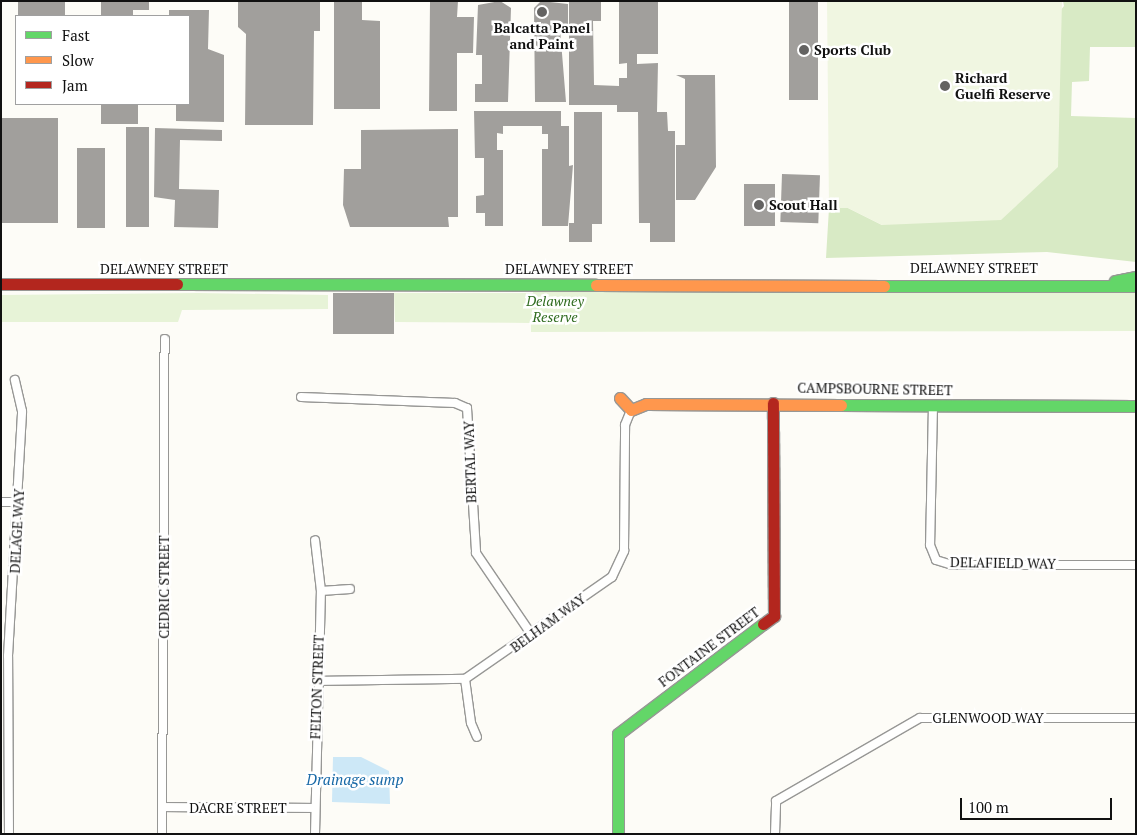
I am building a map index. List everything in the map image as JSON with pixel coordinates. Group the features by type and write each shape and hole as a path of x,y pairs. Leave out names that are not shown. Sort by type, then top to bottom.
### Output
{"street":[{"path":"1106,283 1136,277"},
{"name":"DELAWNEY STREET","path":"1,284 1106,283 1136,286"},
{"name":"CEDRIC STREET","path":"162,834 165,339"},
{"name":"DELAGE WAY","path":"9,834 5,656 19,502 22,411 15,380"},
{"name":"BERTAL WAY","path":"302,397 455,403 467,408 476,553 531,634"},
{"path":"620,398 631,410"},
{"name":"CAMPSBOURNE STREET","path":"631,410 646,404 773,403 1136,406"},
{"name":"FONTAINE STREET","path":"618,834 618,734 774,616 773,403"},
{"name":"DELAFIELD WAY","path":"933,405 930,545 936,560 952,565 1136,565"},
{"name":"BELHAM WAY","path":"466,679 612,577 621,566 625,425 631,410"},
{"path":"1,502 19,502"},
{"name":"FELTON STREET","path":"315,540 321,591 316,681 315,834"},
{"path":"321,591 350,589"},
{"path":"316,681 466,679 471,724 477,737"},
{"name":"GLENWOOD WAY","path":"775,834 776,801 920,718 1136,718"},
{"name":"DACRE STREET","path":"162,807 315,808"}],"green space":[{"name":"Richard Guelfi Reserve","path":"827,1 1062,1 1058,167 1001,220 882,225 848,208 829,208"},
{"path":"1063,1 1136,1 1136,47 1090,47 1089,81 1072,82 1071,116 1136,118 1136,262 1047,252 826,258 829,208 848,208 882,225 1064,6"},
{"name":"Delawney Reserve","path":"534,285 819,293 1136,293 1136,331 531,332 531,323 395,322 394,293 533,293"},
{"path":"198,293 328,295 328,309 182,310 178,322 1,322 1,295"}],"water":[{"name":"Drainage sump","path":"333,757 361,757 389,771 390,804 332,802"}],"building":[{"path":"18,1 65,1 65,15 18,15"},
{"path":"101,1 149,1 149,10 133,10 133,15 101,15"},
{"path":"238,1 320,1 320,31 314,31 313,125 245,125 246,34 238,27"},
{"path":"334,1 362,1 362,20 380,21 380,109 334,109"},
{"path":"430,1 458,1 457,17 474,17 473,53 457,53 457,111 429,111"},
{"path":"500,1 511,8 508,102 475,102 475,84 482,84 482,55 476,55 478,5"},
{"path":"541,1 568,4 568,29 560,29 566,102 535,102 534,8"},
{"path":"569,1 601,1 601,21 593,21 594,85 619,86 619,78 627,78 627,63 619,64 619,1 658,1 658,54 637,54 637,64 658,63 657,112 667,112 668,131 675,131 675,242 650,242 650,223 639,223 638,112 617,112 617,105 569,105"},
{"name":"Sports Club","path":"789,1 818,1 818,100 789,100"},
{"path":"169,10 209,10 208,49 224,55 224,122 176,121 176,105 190,105 190,15 169,15"},
{"path":"676,75 715,75 716,167 695,200 676,200 676,145 685,145 685,79"},
{"path":"101,105 138,105 138,124 101,124"},
{"path":"474,111 561,111 561,126 569,126 569,166 573,165 568,226 542,226 542,149 548,149 548,134 542,134 542,126 503,126 503,134 497,133 497,150 503,150 503,226 485,226 485,213 476,213 476,196 484,195 484,158 475,158"},
{"path":"574,112 602,112 602,224 592,224 592,242 569,242 569,223 574,223"},
{"path":"1,118 58,118 58,223 1,223"},
{"path":"126,127 149,127 149,227 126,227"},
{"path":"155,128 222,130 222,141 180,140 179,189 219,190 218,228 174,227 175,200 154,197"},
{"path":"458,129 458,217 448,217 449,227 350,227 343,205 344,169 361,169 361,130"},
{"path":"77,148 105,148 105,228 77,228"},
{"path":"782,174 820,175 818,223 780,222"},
{"name":"Scout Hall","path":"744,184 775,184 775,226 744,226"},
{"path":"333,293 394,293 394,334 333,334"}],"traffic: fast":[{"path":"1115,281 1136,277"},
{"path":"177,284 596,285"},
{"path":"884,286 1136,286"},
{"path":"841,405 1136,406"},
{"path":"618,834 618,734 763,624"}],"traffic: slow":[{"path":"596,285 884,286"},
{"path":"620,398 631,410 646,404 841,405"}],"traffic: jam":[{"path":"1,284 177,284"},
{"path":"763,624 774,616 773,403"}],"place":[{"name":"Balcatta Panel and Paint","path":"542,12"},
{"name":"Sports Club","path":"804,50"},
{"name":"Richard Guelfi Reserve","path":"945,86"},
{"name":"Scout Hall","path":"759,205"}]}
